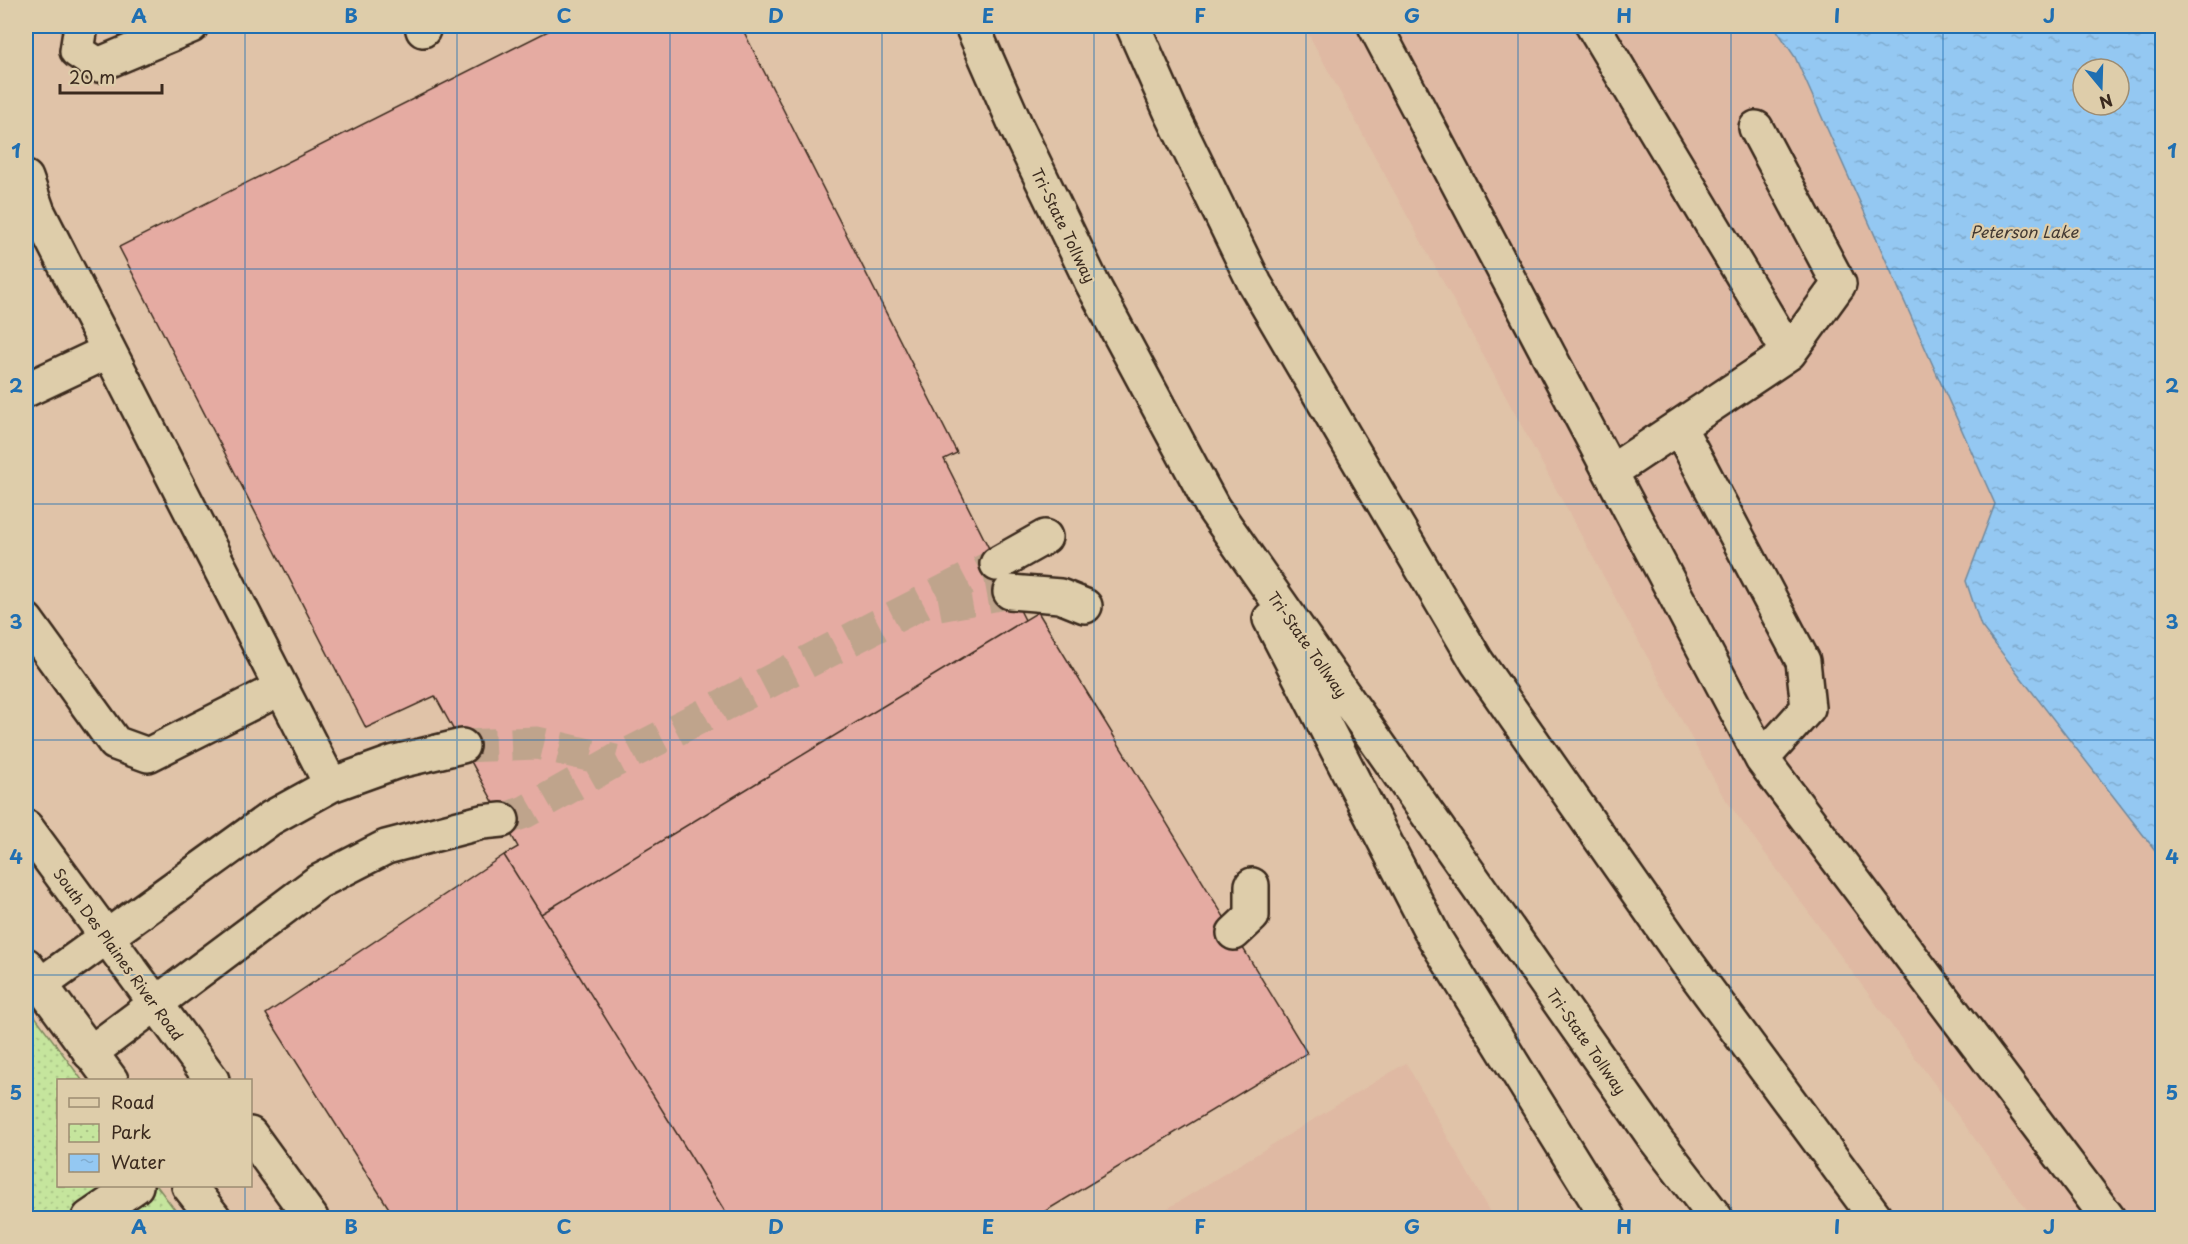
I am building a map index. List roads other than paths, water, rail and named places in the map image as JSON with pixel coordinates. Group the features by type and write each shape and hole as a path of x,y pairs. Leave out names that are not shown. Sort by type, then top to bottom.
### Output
{"main road":[{"path":"81,26 77,51 98,65 191,26"},
{"name":"Tri-State Tollway","path":"972,26 1016,126 1092,284 1213,508 1656,1140 1716,1218"},
{"path":"1133,26 1171,112 1255,284 1477,662 1688,964 1876,1218"},
{"path":"1375,26 1762,759 2108,1218"},
{"path":"1593,26 1789,353"},
{"path":"1611,472 1789,353 1839,284 1756,128"},
{"path":"26,178 38,212 331,785"},
{"path":"26,390 109,351"},
{"path":"1679,427 1803,661 1808,708 1762,759"},
{"path":"1213,508 1434,937 1608,1218"},
{"path":"1045,537 1004,578 1085,606"},
{"path":"26,620 115,743 148,755 281,688"},
{"path":"110,1079 33,975 106,935 271,818 331,785 395,762 462,746"},
{"path":"90,1053 318,882 386,847 482,822 502,820"},
{"name":"South Des Plaines River Road","path":"26,827 211,1079"},
{"path":"1234,933 1252,916 1252,885"},
{"path":"252,1137 311,1218"},
{"path":"89,1218 133,1187"},
{"path":"191,1187 214,1218"}],"water":[{"name":"Peterson Lake","path":"1774,26 2162,26 2162,859 1981,626 1966,581 1995,504 1795,57"}],"tunnel":[{"path":"502,820 525,812 615,761 997,564"},
{"path":"939,605 1010,592"},
{"path":"462,746 537,743 615,761"}]}
